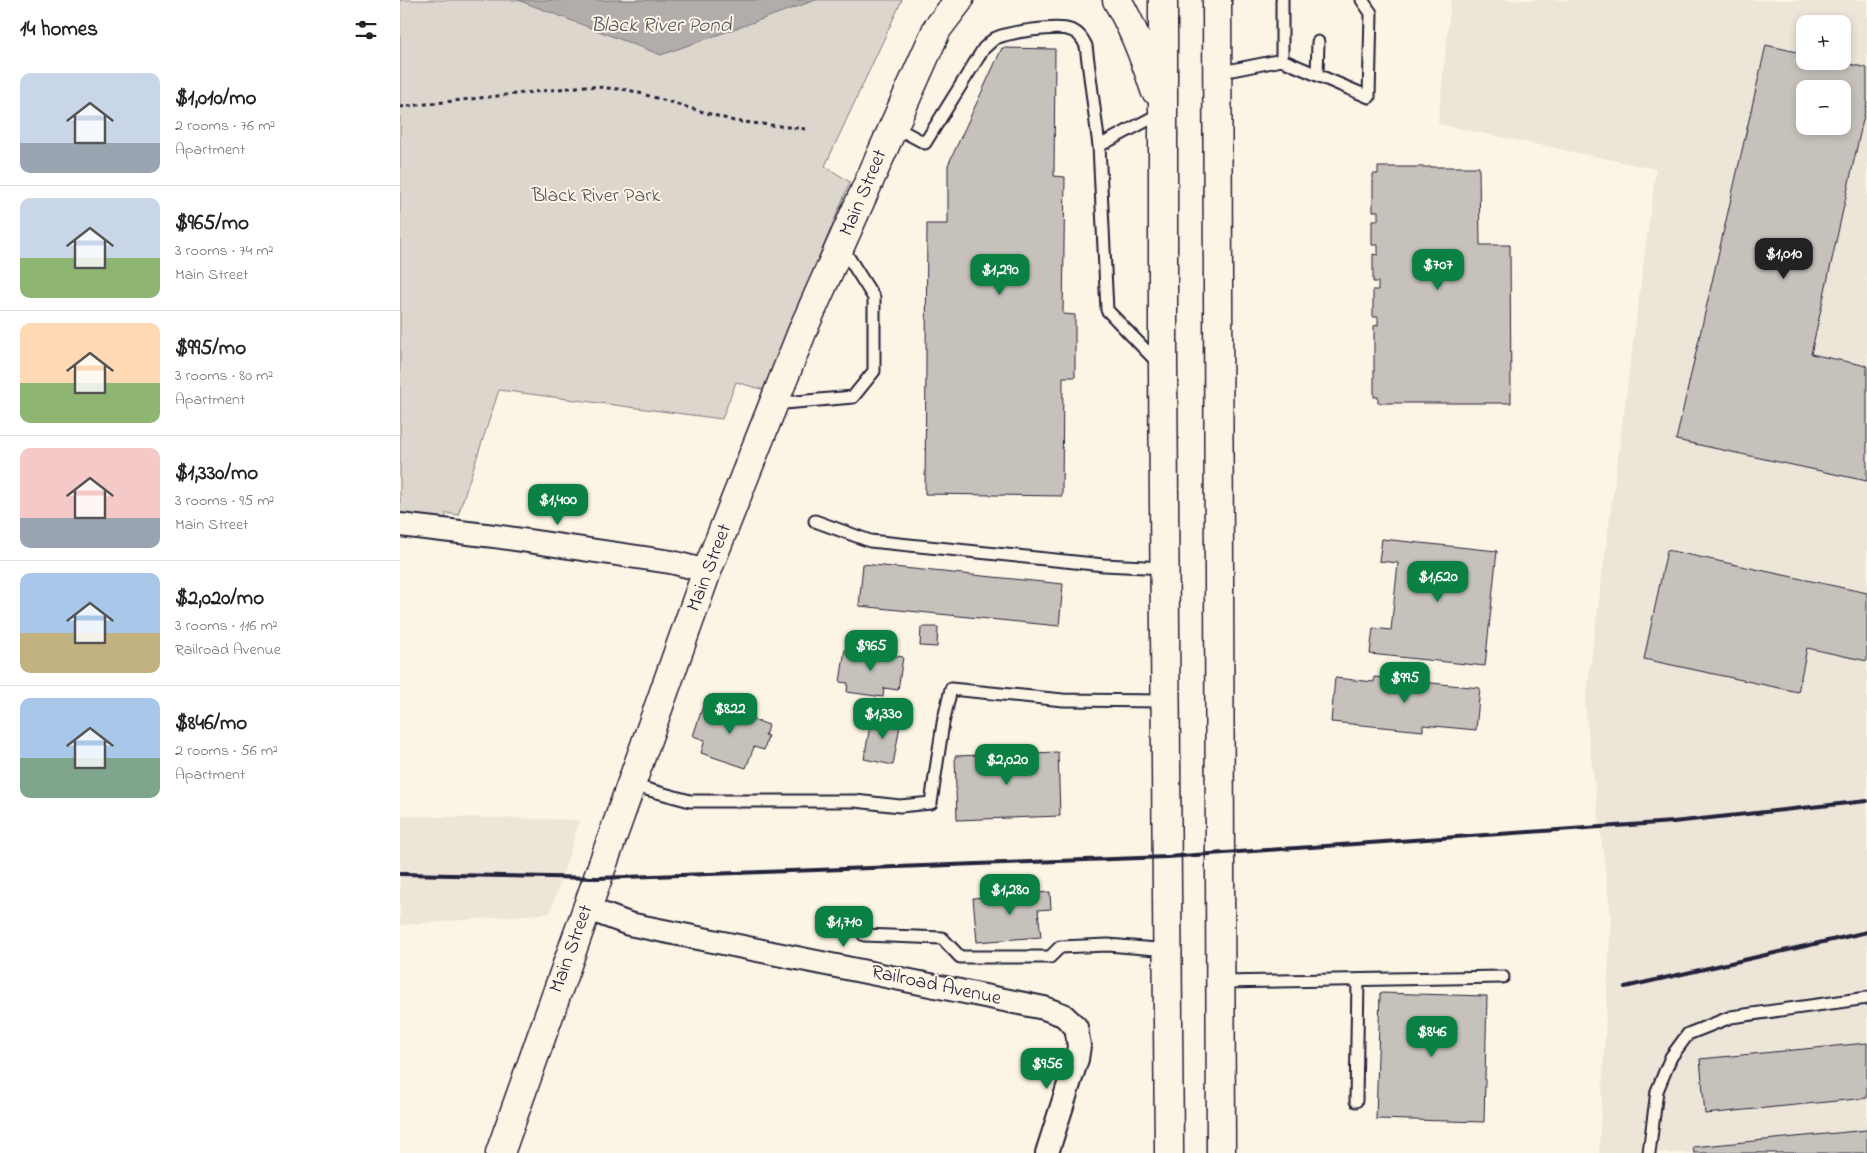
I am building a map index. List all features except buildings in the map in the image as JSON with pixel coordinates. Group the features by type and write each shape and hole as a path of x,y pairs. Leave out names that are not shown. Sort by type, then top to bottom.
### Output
{"main road":[{"name":"Main Street","path":"500,1153 707,571 773,404 804,327 937,28 959,0"},
{"path":"1117,0 1130,23 1142,52 1163,113"},
{"path":"1163,0 1163,369 1169,1153"},
{"path":"1217,0 1221,1153"}],"street":[{"path":"400,525 494,536 661,561 707,571"},
{"name":"Railroad Avenue","path":"586,908 629,924 1044,1008 1063,1015 1076,1027 1079,1046 1077,1059 1047,1153"}],"lane":[{"path":"1282,0 1282,60"},
{"path":"1218,73 1282,60 1369,97 1371,13 1362,0"},
{"path":"893,126 925,143 984,48 994,39 1007,34 1061,28 1075,32 1082,37 1086,46 1099,146 1106,310 1163,369"},
{"path":"1318,42 1318,75"},
{"path":"1099,146 1163,113"},
{"path":"773,404 853,397 874,371 874,298 841,246"},
{"path":"815,522 870,541 1104,565 1165,568"},
{"path":"631,785 690,801 855,801 900,806 931,803 943,723 951,689 1063,700 1165,700"},
{"path":"864,935 942,938 960,957 1050,957 1060,946 1108,945 1168,950"},
{"path":"1221,982 1503,977"},
{"path":"1356,1101 1358,980"},
{"path":"1649,1153 1657,1092 1671,1057 1688,1034 1731,1017 1867,998"}],"path":[{"path":"400,107 586,86 629,90 734,121 806,129"}],"shaded area":[{"path":"1451,0 1867,0 1867,1153 1599,1153 1611,917 1585,706 1656,169 1438,124"},
{"path":"400,816 580,820 550,913 400,925"}],"green space":[{"name":"Black River Park","path":"400,0 902,0 825,166 850,182 764,390 736,382 722,419 499,390 458,515 446,513 446,523 400,516"}],"water":[{"name":"Black River Pond","path":"518,0 816,0 661,55"}],"railway":[{"path":"400,874 598,878 1167,857 1673,822 1867,801"},
{"path":"1625,987 1867,932"}]}
